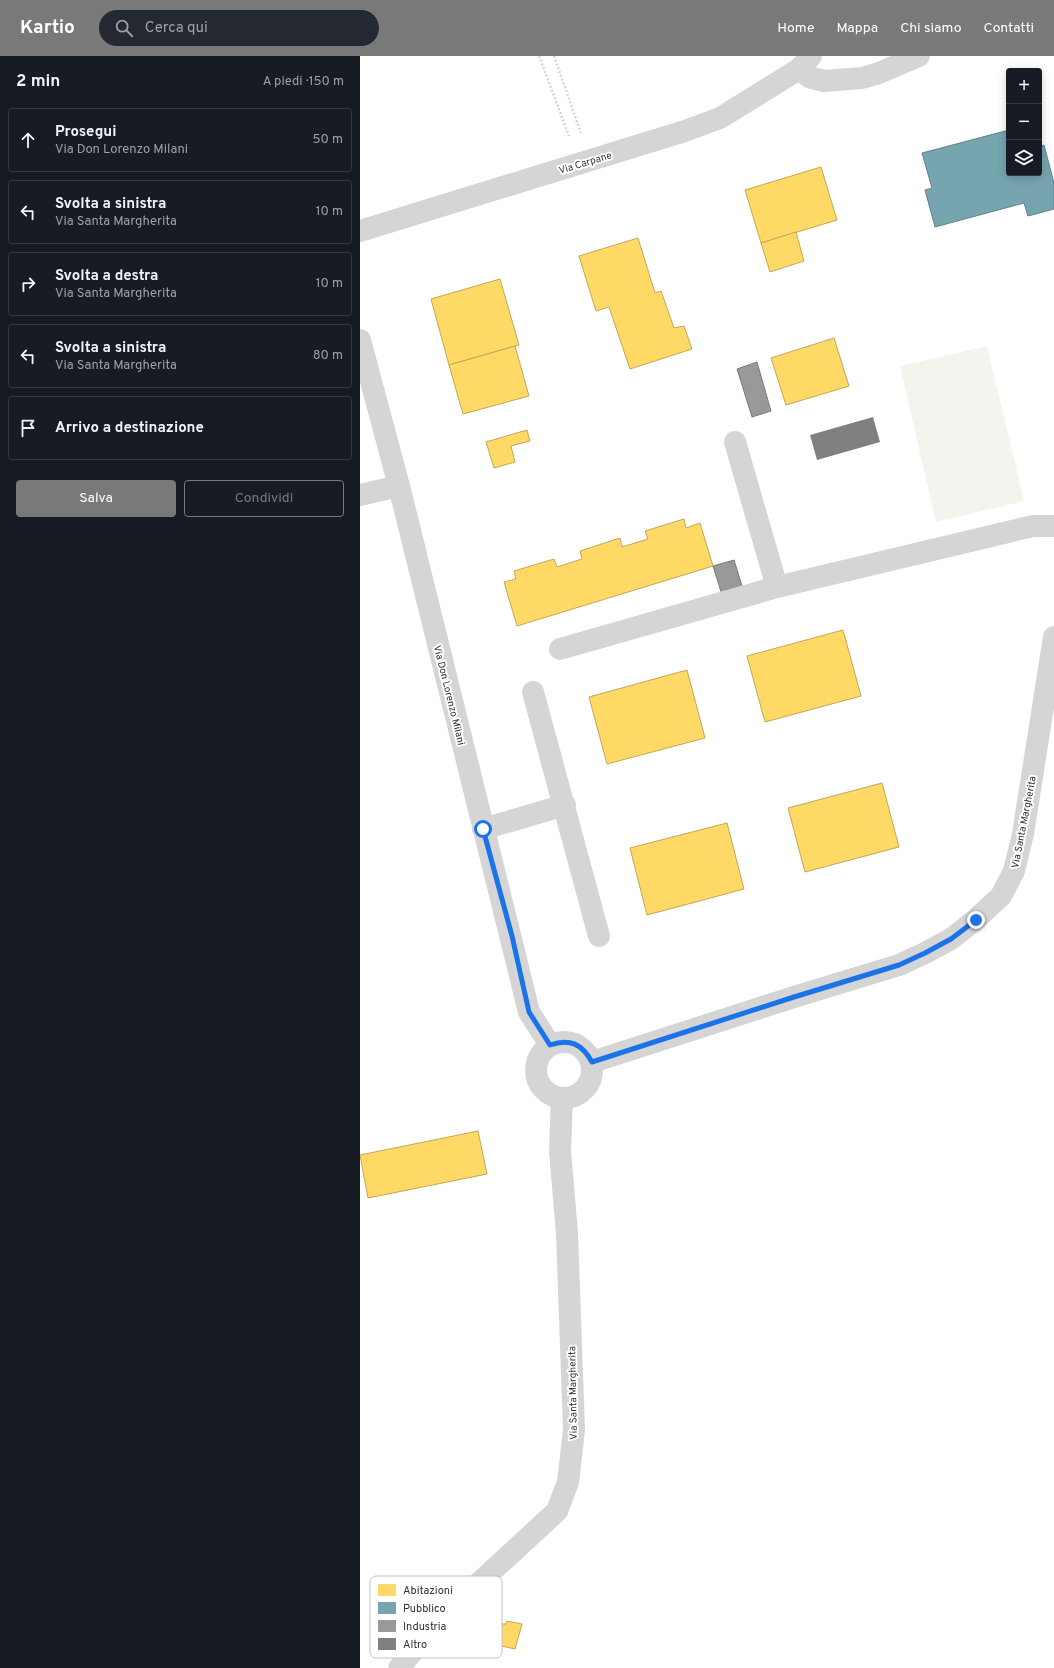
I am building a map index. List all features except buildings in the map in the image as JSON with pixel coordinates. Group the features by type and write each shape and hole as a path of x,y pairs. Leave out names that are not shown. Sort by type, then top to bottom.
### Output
{"street":[{"name":"Via Carpane","path":"360,231 685,131 720,118 805,62 809,77 824,81 862,78 879,73 919,56"},
{"name":"Via Don Lorenzo Milani","path":"360,340 399,486 483,829 512,936 529,1012 550,1045"},
{"path":"735,442 777,587"},
{"path":"360,495 399,486"},
{"path":"560,649 777,587 1033,526 1054,526"},
{"name":"Via Santa Margherita","path":"592,1062 899,965 951,939 976,920 1001,896 1014,871 1023,834 1054,637"},
{"path":"533,692 599,936"},
{"path":"483,829 564,805"},
{"path":"559,1042 570,1042 579,1046 586,1052 592,1062 591,1079 587,1087 580,1094 572,1098 553,1096 544,1090 538,1082 536,1071 537,1061 542,1052 550,1045 559,1042"},
{"name":"Via Santa Margherita","path":"486,1576 557,1510 568,1482 574,1430 567,1233 560,1151 562,1098"},
{"name":"Via Santa Margherita","path":"399,1668 407,1658"}],"path":[{"path":"539,56 570,141"},
{"path":"554,56 582,137"}],"shaded area":[{"path":"987,346 1024,501 936,522 900,366"}],"route":[{"path":"483,829 512,936 529,1012 550,1045 559,1042 570,1042 579,1046 586,1052 592,1062 644,1044 899,965 951,939 976,920"}]}
